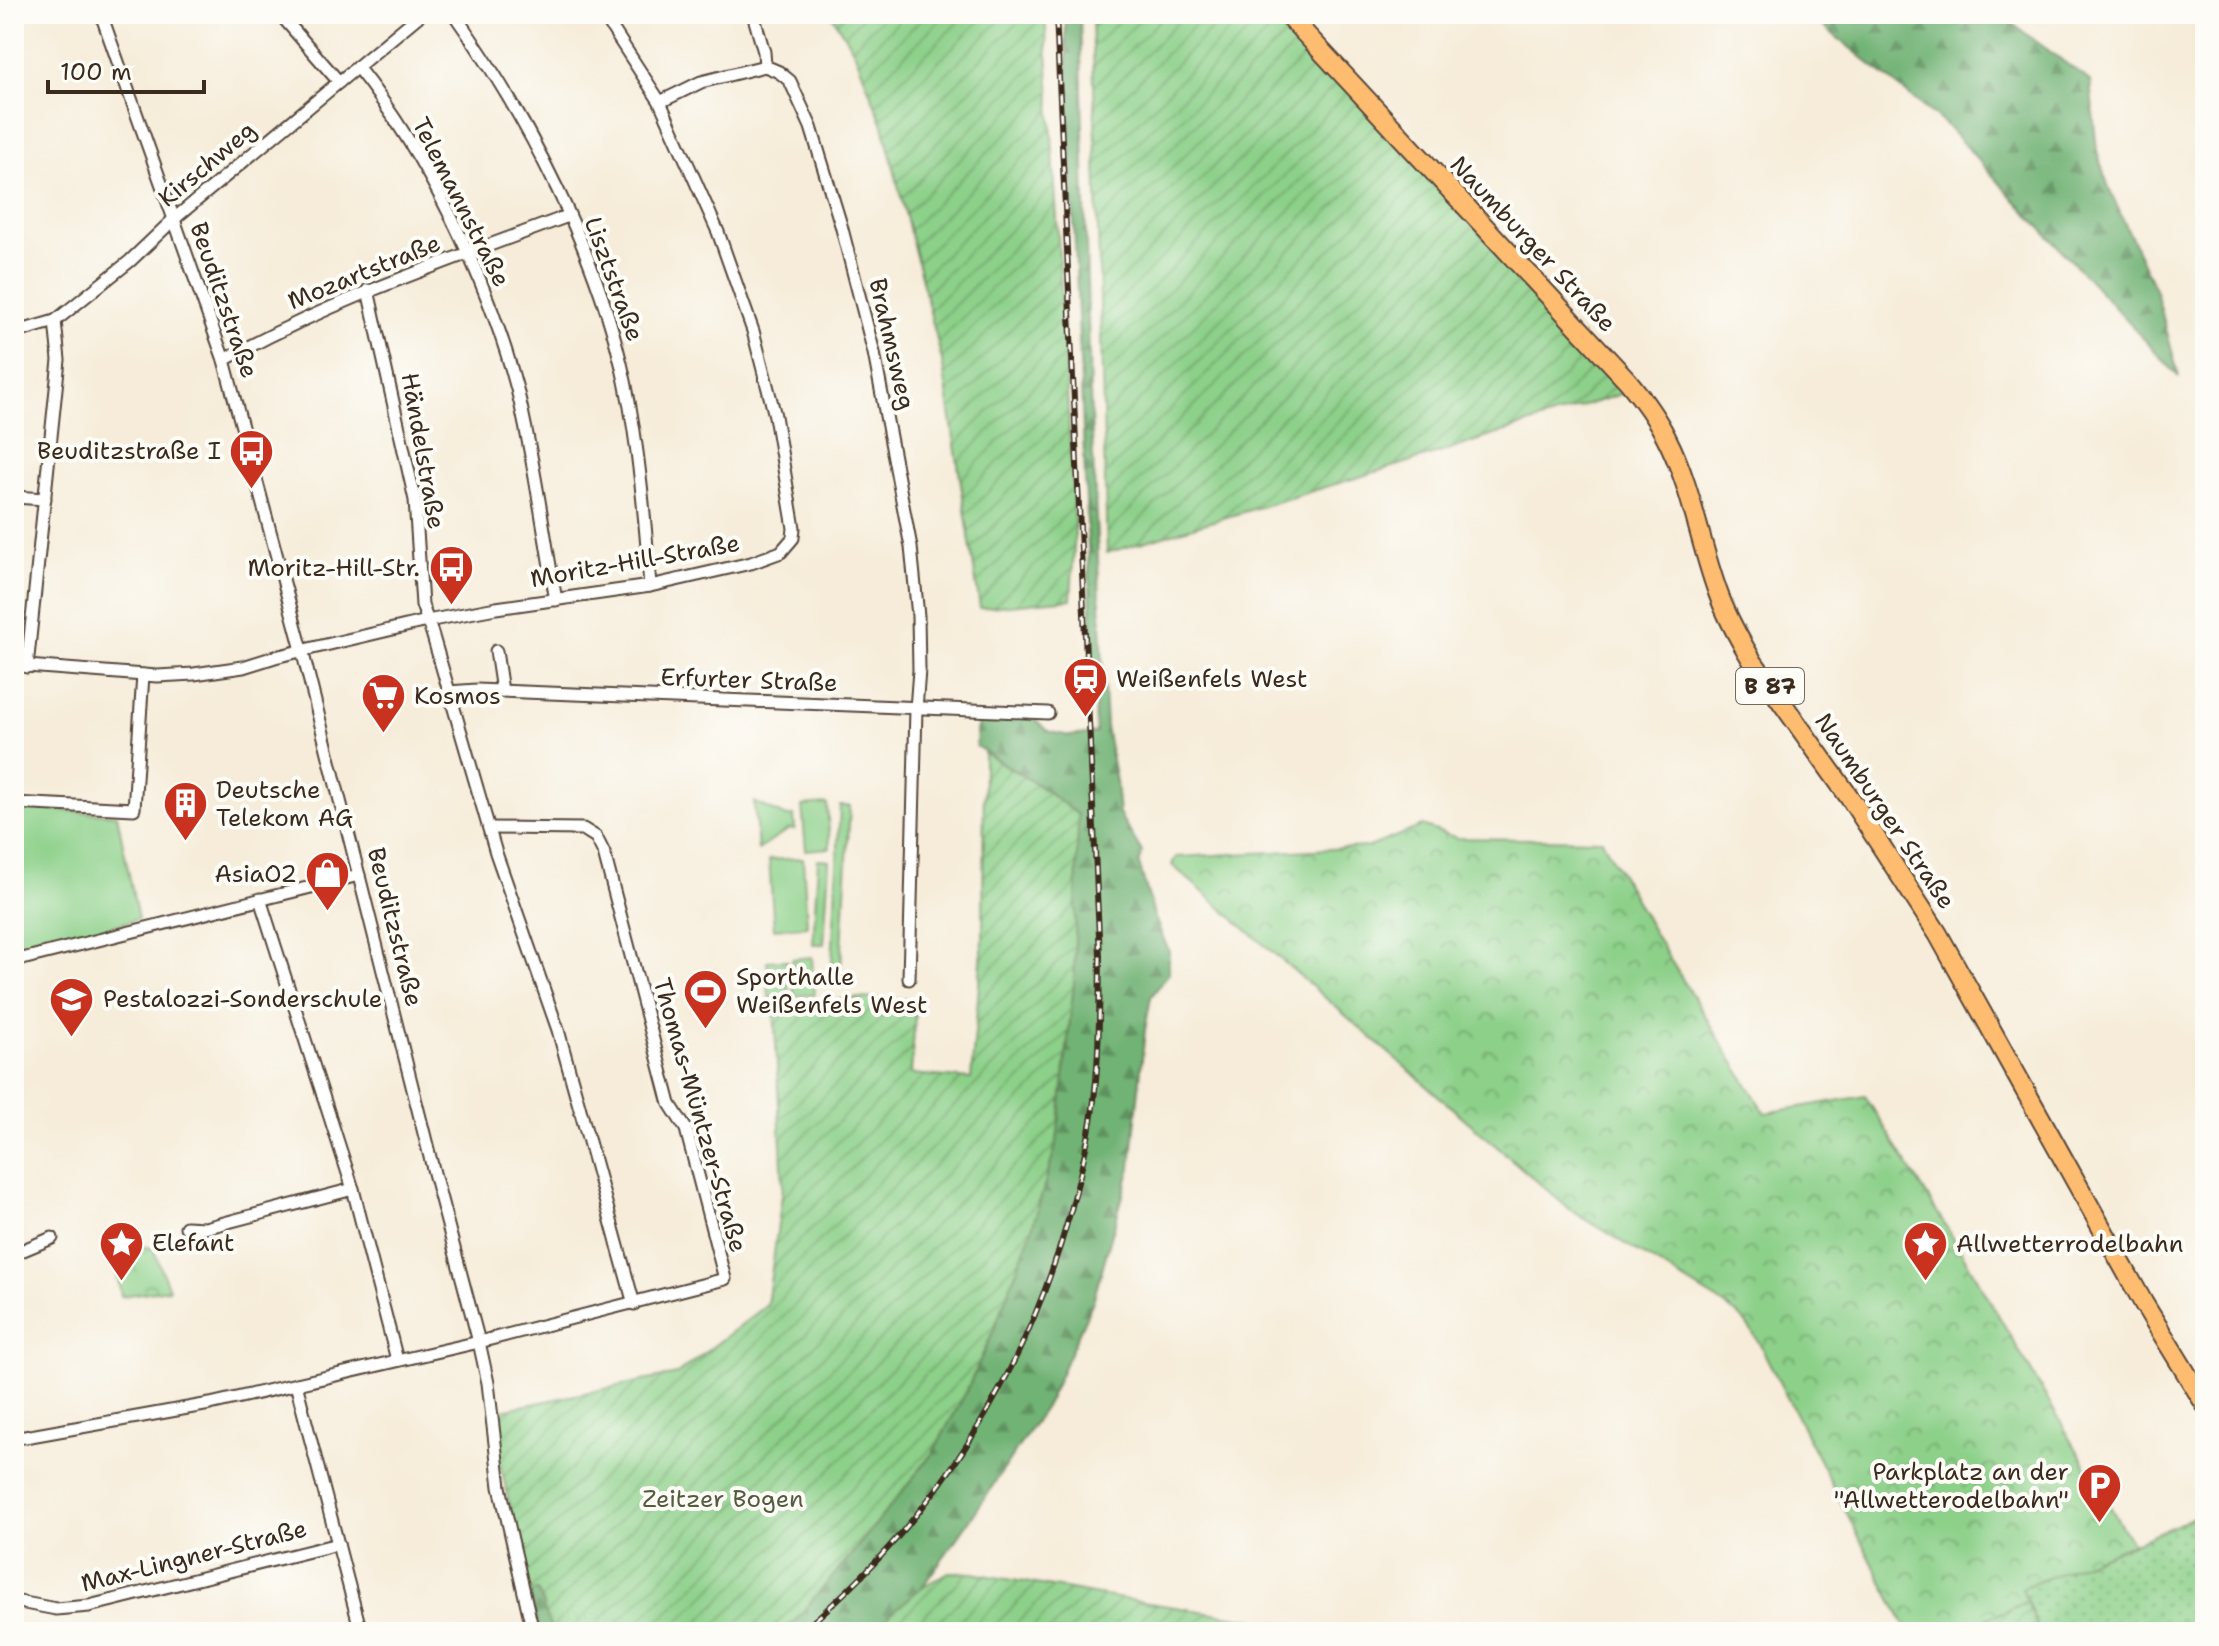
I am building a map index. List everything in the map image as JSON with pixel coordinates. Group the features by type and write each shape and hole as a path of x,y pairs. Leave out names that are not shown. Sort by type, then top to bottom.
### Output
{"main road":[{"name":"Naumburger Straße","path":"1287,14 1628,381 1649,408 1679,466 1717,591 1736,634 1878,840 1938,934 2124,1269 2205,1404"}],"street":[{"name":"Beuditzstraße","path":"101,14 224,360 302,650 479,1342 488,1383 500,1487 533,1632"},
{"path":"280,14 339,82"},
{"name":"Kirschweg","path":"14,333 55,321 421,14"},
{"name":"Lisztstraße","path":"454,14 513,106 543,162 601,297 624,379 633,427 650,586"},
{"name":"Moritz-Hill-Straße","path":"14,665 143,675 194,674 243,667 427,621 650,586 751,563 772,556 789,544 794,528 775,416 753,331 718,232 660,102 603,14"},
{"path":"660,102 701,82 765,66 753,14"},
{"name":"Brahmsweg","path":"765,66 779,72 796,89 841,225 874,353 911,547 918,616 919,670 909,979"},
{"name":"Telemannstraße","path":"357,67 383,101 428,175 468,253 494,315 517,392 556,600"},
{"name":"Mozartstraße","path":"224,360 311,315 368,290 568,216"},
{"name":"Händelstraße","path":"368,290 415,500 422,605 427,621"},
{"path":"27,667 59,360 55,321"},
{"path":"14,497 45,499"},
{"path":"14,1437 210,1404 634,1304 558,1030 496,853 427,621"},
{"path":"496,651 502,691"},
{"path":"14,803 134,809 143,675"},
{"name":"Erfurter Straße","path":"448,692 458,689 1048,713"},
{"name":"Thomas-Müntzer-Straße","path":"489,828 583,829 596,837 604,853 670,1104 686,1129 725,1279 634,1304"},
{"path":"14,961 359,875"},
{"path":"260,899 353,1189 397,1360"},
{"path":"186,1227 205,1228 353,1189"},
{"path":"14,1254 52,1238"},
{"name":"Max-Lingner-Straße","path":"296,1384 361,1632"},
{"name":"Max-Lingner-Straße","path":"14,1601 56,1609 89,1606 338,1544"}],"green space":[{"path":"831,14 1045,14 1075,529 1071,599 980,608 942,360 883,125 855,53"},
{"path":"1065,14 1080,14 1090,392 1106,727 1119,814 1142,852 1139,864 1169,952 1169,973 1151,997 1131,1167 1093,1301 1048,1402 922,1587 895,1612 870,1632 780,1632 794,1621 850,1556 932,1454 966,1392 994,1329 1031,1232 1057,1141 1074,982 1078,815 976,746 978,715 1032,717 1048,731 1069,736 1096,733"},
{"path":"1092,14 1277,14 1627,392 1442,452 1107,553"},
{"path":"1808,14 1999,14 2090,81 2097,151 2110,191 2156,291 2179,377 1945,124"},
{"name":"Zeitzer Bogen","path":"984,753 1039,786 1078,815 1074,982 1057,1141 1031,1232 966,1392 932,1454 794,1622 780,1632 552,1632 538,1591 529,1591 500,1463 497,1411 677,1374 767,1305 783,1187 774,1006 856,998 916,1000 911,1074 971,1079 983,938"},
{"path":"754,802 787,817 794,816 795,829 788,830 758,850"},
{"path":"827,804 830,848 806,850 802,806"},
{"path":"14,806 117,815 138,919 14,954"},
{"path":"840,806 850,806 840,984 831,983"},
{"path":"1422,826 1457,838 1602,840 1655,935 1765,1113 1865,1096 1955,1241 2132,1544 2022,1588 2027,1602 1955,1632 1908,1632 1757,1339 1742,1318 1569,1209 1172,865 1176,857 1369,847"},
{"path":"803,858 807,926 774,929 769,860"},
{"path":"818,859 829,860 824,944 813,944"},
{"path":"812,957 814,995 794,996 792,959"},
{"path":"787,960 789,997 769,998 767,961"},
{"path":"134,1244 153,1248 169,1289 121,1296 112,1247"},
{"path":"2205,1512 2205,1632 2040,1632 2021,1588"},
{"path":"949,1572 973,1573 1335,1632 870,1632 922,1587"},
{"path":"529,1591 538,1591 552,1632 540,1632"},
{"path":"2027,1602 2040,1632 1955,1632"}],"railway":[{"path":"801,1632 856,1582 905,1528 949,1471 988,1410 1021,1347 1048,1280 1071,1210 1092,1116 1098,1048 1100,957 1056,14"}],"place":[{"name":"Beuditzstraße I","path":"252,490"},
{"name":"Moritz-Hill-Str.","path":"451,607"},
{"name":"Weißenfels West","path":"1085,718"},
{"name":"Kosmos","path":"383,735"},
{"name":"Deutsche Telekom AG","path":"185,843"},
{"name":"AsiaO2","path":"328,913"},
{"name":"Sporthalle Weißenfels West","path":"705,1030"},
{"name":"Pestalozzi-Sonderschule","path":"72,1038"},
{"name":"Elefant","path":"121,1282"},
{"name":"Allwetterrodelbahn","path":"1925,1283"},
{"name":"Parkplatz an der \"Allwetterodelbahn\"","path":"2100,1525"}]}
